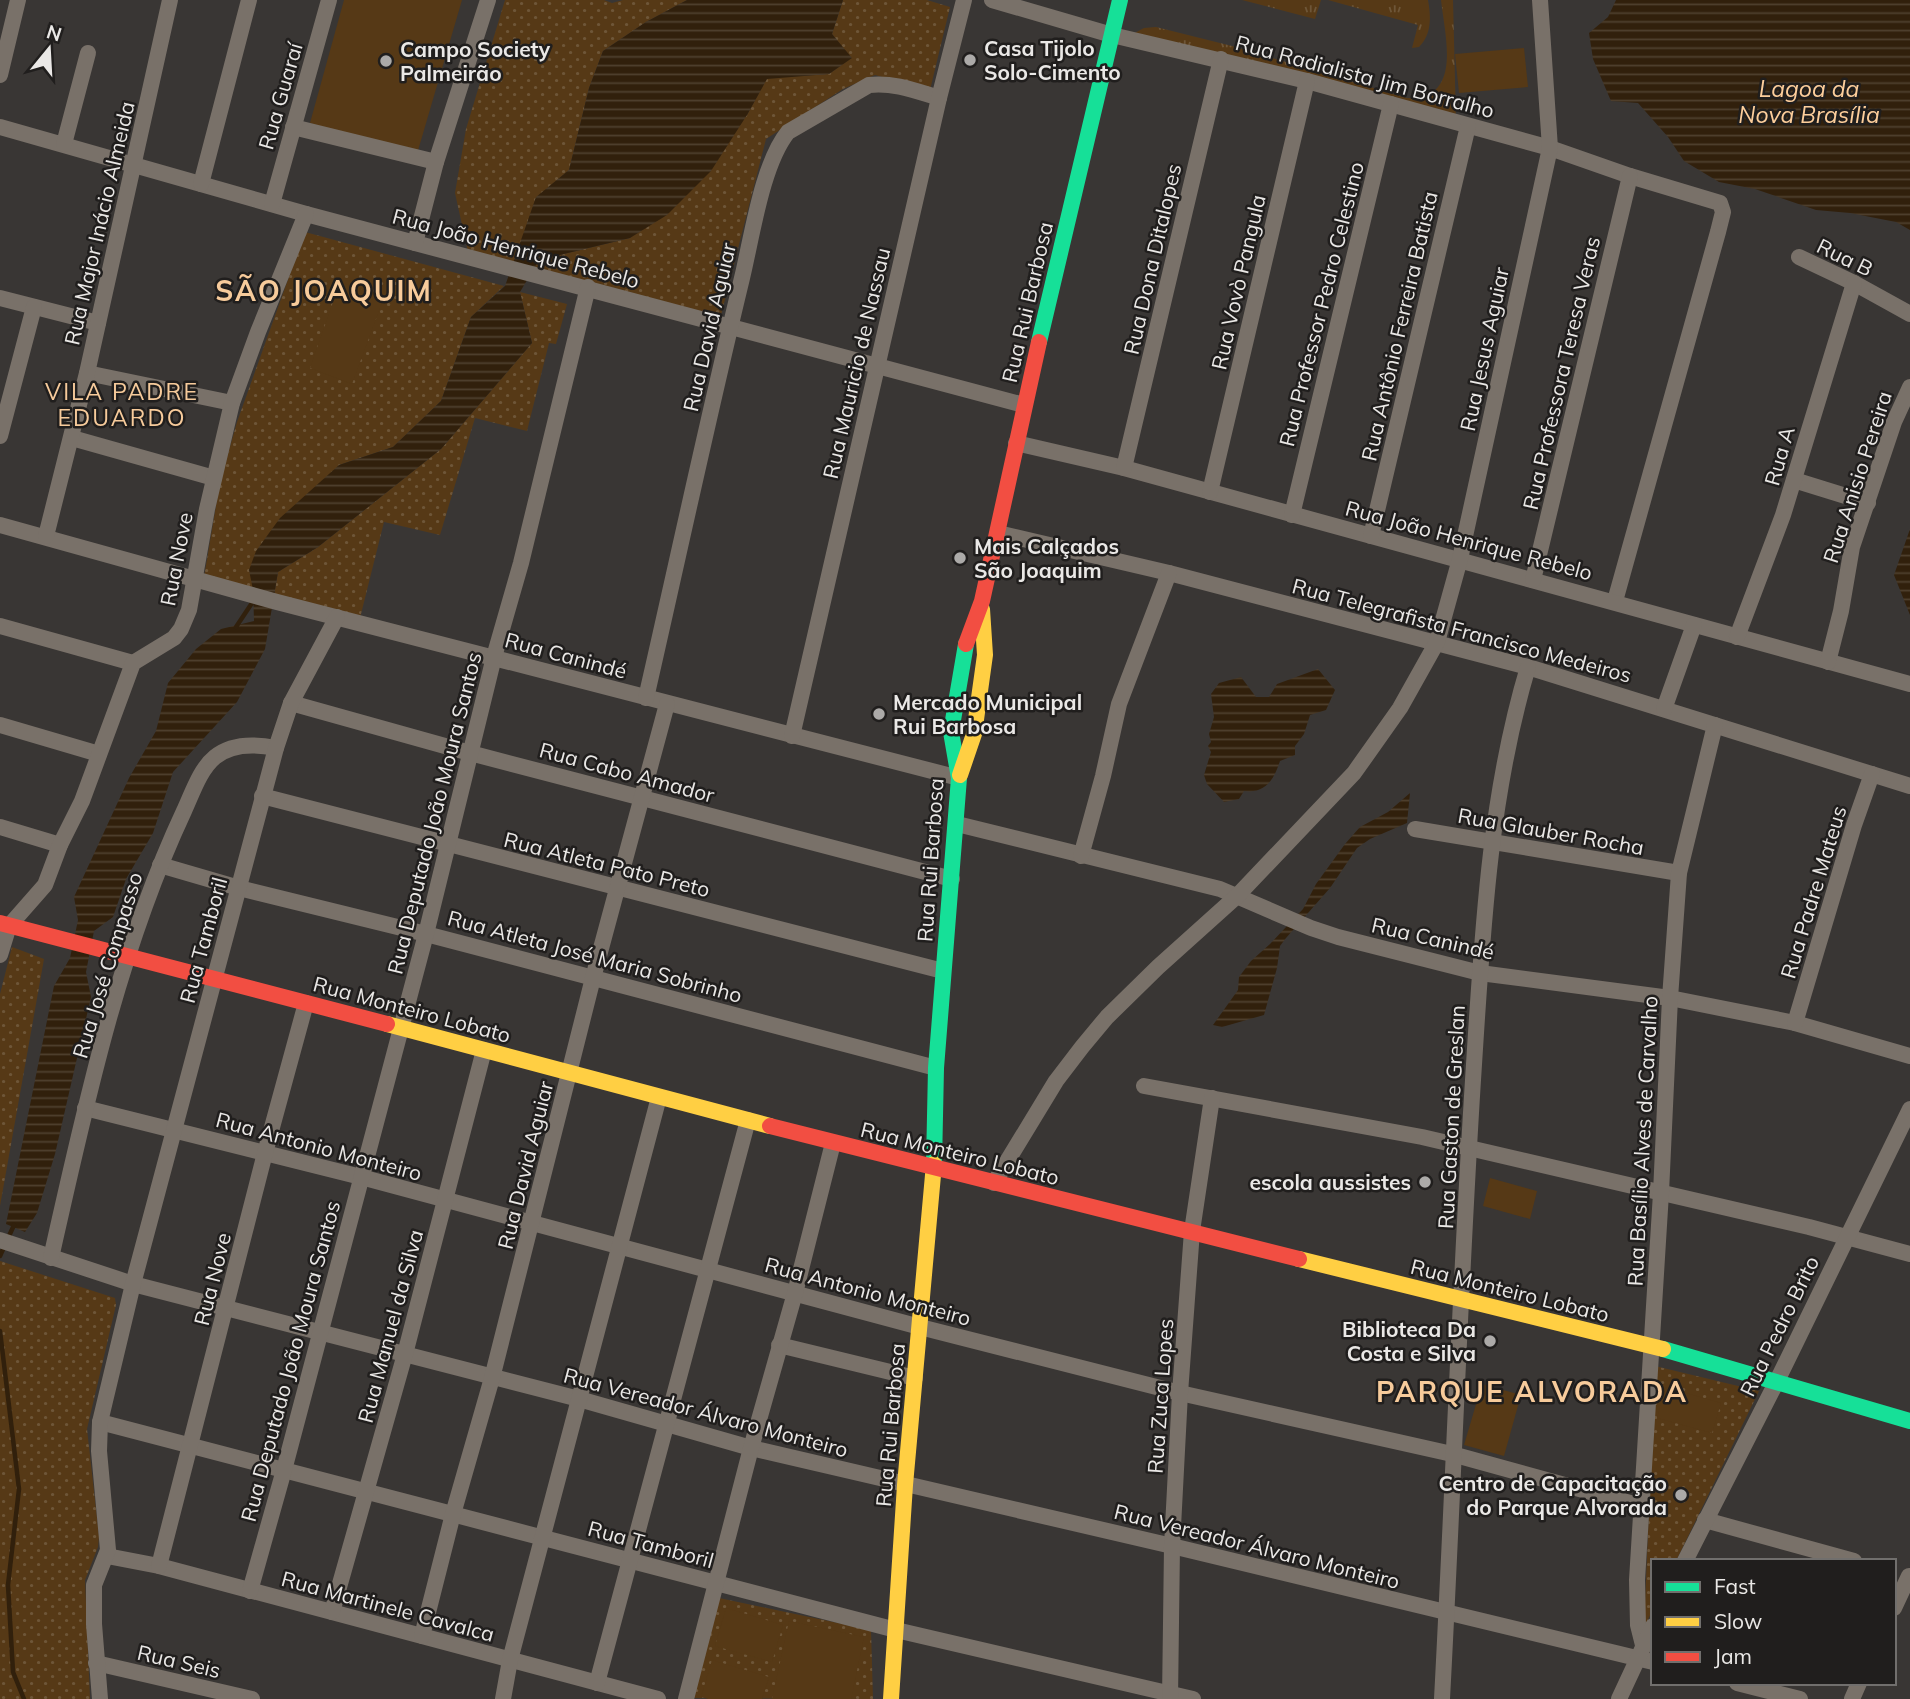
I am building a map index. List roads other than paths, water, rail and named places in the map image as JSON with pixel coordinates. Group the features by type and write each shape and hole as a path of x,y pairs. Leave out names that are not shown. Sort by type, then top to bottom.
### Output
{"street":[{"path":"0,75 18,0"},
{"name":"Rua Major Inácio Almeida","path":"46,536 72,438 170,0"},
{"path":"201,184 249,0"},
{"name":"Rua Guaraí","path":"272,204 329,0"},
{"path":"415,243 436,162 488,0"},
{"name":"Rua Mauricio de Nassau","path":"792,736 964,0"},
{"name":"Rua Radialista Jim Borralho","path":"992,0 1112,35 1307,81 1550,148 1630,176 1710,199 1722,206 1718,232 1615,601"},
{"name":"Rua Rui Barbosa","path":"891,1699 905,1485 934,1168 936,1068 957,824 959,778 951,732 963,652 982,601 1024,405 1120,0"},
{"name":"Rua Jesus Aguiar","path":"994,1183 1056,1082 1082,1046 1158,967 1237,896 1360,764 1400,708 1437,642 1460,559 1550,148 1540,0"},
{"path":"64,144 88,53"},
{"name":"Rua Dona Ditalopes","path":"1124,468 1221,59"},
{"name":"Rua Vovò Pangula","path":"1210,492 1307,81"},
{"name":"Rua David Aguiar","path":"646,698 730,327 766,180 779,143 788,132 869,85 881,83 898,86 939,98"},
{"name":"Rua Professor Pedro Celestino","path":"1292,514 1391,104"},
{"name":"Rua Antônio Ferreira Batista","path":"1371,536 1468,126"},
{"name":"Rua João Henrique Rebelo","path":"0,127 306,214 1024,405"},
{"path":"293,127 436,162"},
{"name":"Rua Professora Teresa Veras","path":"1533,580 1630,176"},
{"name":"Rua Nove","path":"133,663 174,638 189,610 207,509 232,403 306,214"},
{"name":"Rua B","path":"1799,257 1910,314"},
{"name":"Rua A","path":"1737,637 1794,480 1854,284"},
{"name":"Rua Deputado João Moura Santos","path":"250,1591 426,934 494,657 521,564 588,287"},
{"path":"0,298 98,323"},
{"path":"0,436 34,307"},
{"path":"87,373 232,403"},
{"name":"Rua Anisio Pereira","path":"1828,662 1841,611 1852,547 1891,429 1910,387"},
{"path":"72,438 214,478"},
{"name":"Rua João Henrique Rebelo","path":"1016,443 1124,468 1910,684"},
{"path":"1794,480 1868,503"},
{"name":"Rua Canindé","path":"0,524 276,602 959,778"},
{"name":"Rua Telegrafista Francisco Medeiros","path":"998,533 1169,573 1528,667 1910,786"},
{"path":"1081,856 1119,704 1169,573"},
{"path":"959,778 974,734 985,655 982,601"},
{"name":"Rua Tamboril","path":"133,1283 276,748 291,703 337,617"},
{"path":"1664,709 1694,625"},
{"path":"0,626 133,663 82,801 60,845 45,886 5,924 0,955"},
{"name":"Rua Gaston de Greslan","path":"1442,1699 1452,1454 1480,973 1503,771 1528,667"},
{"name":"Rua Cabo Amador","path":"291,703 470,753 952,879"},
{"name":"Rua David Aguiar","path":"422,1636 492,1378 593,978 667,704"},
{"path":"0,725 99,754"},
{"name":"Rua Basílio Alves de Carvalho","path":"1644,1655 1637,1610 1679,873 1715,725"},
{"name":"Rua José Compasso","path":"51,1258 85,1108 128,956 160,865 197,783 214,757 236,747 276,748"},
{"name":"Rua Padre Mateus","path":"1795,1023 1854,825 1872,774"},
{"name":"Rua Atleta Pato Preto","path":"262,796 943,971"},
{"name":"Rua Canindé","path":"957,824 1207,886 1311,928 1480,973 1670,998 1795,1023 1910,1056"},
{"path":"0,827 60,845"},
{"name":"Rua Glauber Rocha","path":"1415,830 1679,873"},
{"name":"Rua Atleta José Maria Sobrinho","path":"160,865 239,888 426,934 936,1068"},
{"name":"Rua Monteiro Lobato","path":"5,924 833,1143 1652,1346 1910,1421"},
{"name":"Rua Nove","path":"159,1566 306,1003"},
{"name":"Rua Manuel da Silva","path":"332,1612 405,1354 484,1050"},
{"path":"1144,1086 1362,1125 1469,1148 1910,1254"},
{"path":"503,1699 510,1660 659,1097"},
{"name":"Rua Zuca Lopes","path":"1170,1696 1172,1546 1180,1393 1192,1231 1212,1098"},
{"name":"Rua Antonio Monteiro","path":"85,1108 361,1177 920,1327 1180,1393 1452,1454 1642,1506"},
{"name":"Rua Pedro Brito","path":"1686,1559 1776,1383 1910,1109"},
{"path":"597,1683 710,1271 748,1120"},
{"path":"686,1699 833,1143"},
{"name":"Rua Vereador Álvaro Monteiro","path":"0,1240 133,1283 579,1399 751,1448 1172,1546 1447,1614 1644,1655"},
{"path":"100,1699 96,1663 94,1585 96,1575 107,1556 99,1451 100,1422 133,1283"},
{"path":"779,1345 915,1378"},
{"name":"Rua Tamboril","path":"100,1422 896,1630 1170,1696 1193,1699"},
{"path":"1706,1520 1847,1559"},
{"name":"Rua Martinele Cavalca","path":"107,1556 159,1566 658,1699"},
{"path":"1896,1604 1910,1576"},
{"path":"1619,1699 1644,1655 1651,1632"},
{"name":"Rua Seis","path":"96,1663 252,1699"},
{"path":"1745,1685 1800,1699"}],"water":[{"path":"687,0 843,0 832,34 852,58 829,74 767,79 711,171 667,215 630,238 539,260 520,292 532,343 441,449 318,547 278,572 265,649 237,702 173,772 153,833 126,879 113,917 94,931 86,972 91,997 55,1154 37,1213 25,1232 6,1224 54,986 70,958 78,920 74,897 129,778 156,731 168,683 196,649 221,629 254,621 249,570 256,551 280,518 339,465 393,447 441,401 471,317 505,286 536,197 569,170 589,88 603,51 646,22"},
{"name":"Lagoa da Nova Brasília","path":"1616,0 1910,0 1910,230 1896,222 1816,210 1755,189 1719,182 1684,161 1668,137 1638,103 1611,101 1593,59 1589,33 1608,17"},
{"path":"1910,529 1910,615 1894,575"},
{"path":"1318,669 1335,690 1326,710 1310,715 1304,734 1295,746 1295,755 1280,761 1272,779 1263,788 1244,791 1239,799 1224,802 1207,784 1204,775 1211,752 1208,746 1211,742 1209,734 1214,717 1211,694 1219,683 1241,677 1256,697 1269,697 1277,684"},
{"path":"1410,793 1407,823 1370,839 1357,848 1330,888 1280,946 1264,1015 1222,1027 1213,1025 1238,990 1239,977 1251,961 1303,909 1316,884 1345,844 1360,827 1388,812"}],"waterway":[{"path":"236,627 254,600"},
{"path":"0,1256 14,1225"},
{"path":"0,1331 19,1489 8,1585 13,1672 24,1699"}],"place":[{"name":"Casa Tijolo Solo-Cimento","path":"970,60"},
{"name":"Campo Society Palmeirão","path":"386,61"},
{"name":"Mais Calçados São Joaquim","path":"960,558"},
{"name":"Mercado Municipal Rui Barbosa","path":"879,714"},
{"name":"escola aussistes","path":"1425,1182"},
{"name":"Biblioteca Da Costa e Silva","path":"1490,1341"},
{"name":"Centro de Capacitação do Parque Alvorada","path":"1681,1495"}],"district":[{"name":"SÃO JOAQUIM","path":"324,290"},
{"name":"VILA PADRE EDUARDO","path":"122,404"},
{"name":"PARQUE ALVORADA","path":"1532,1391"}]}
